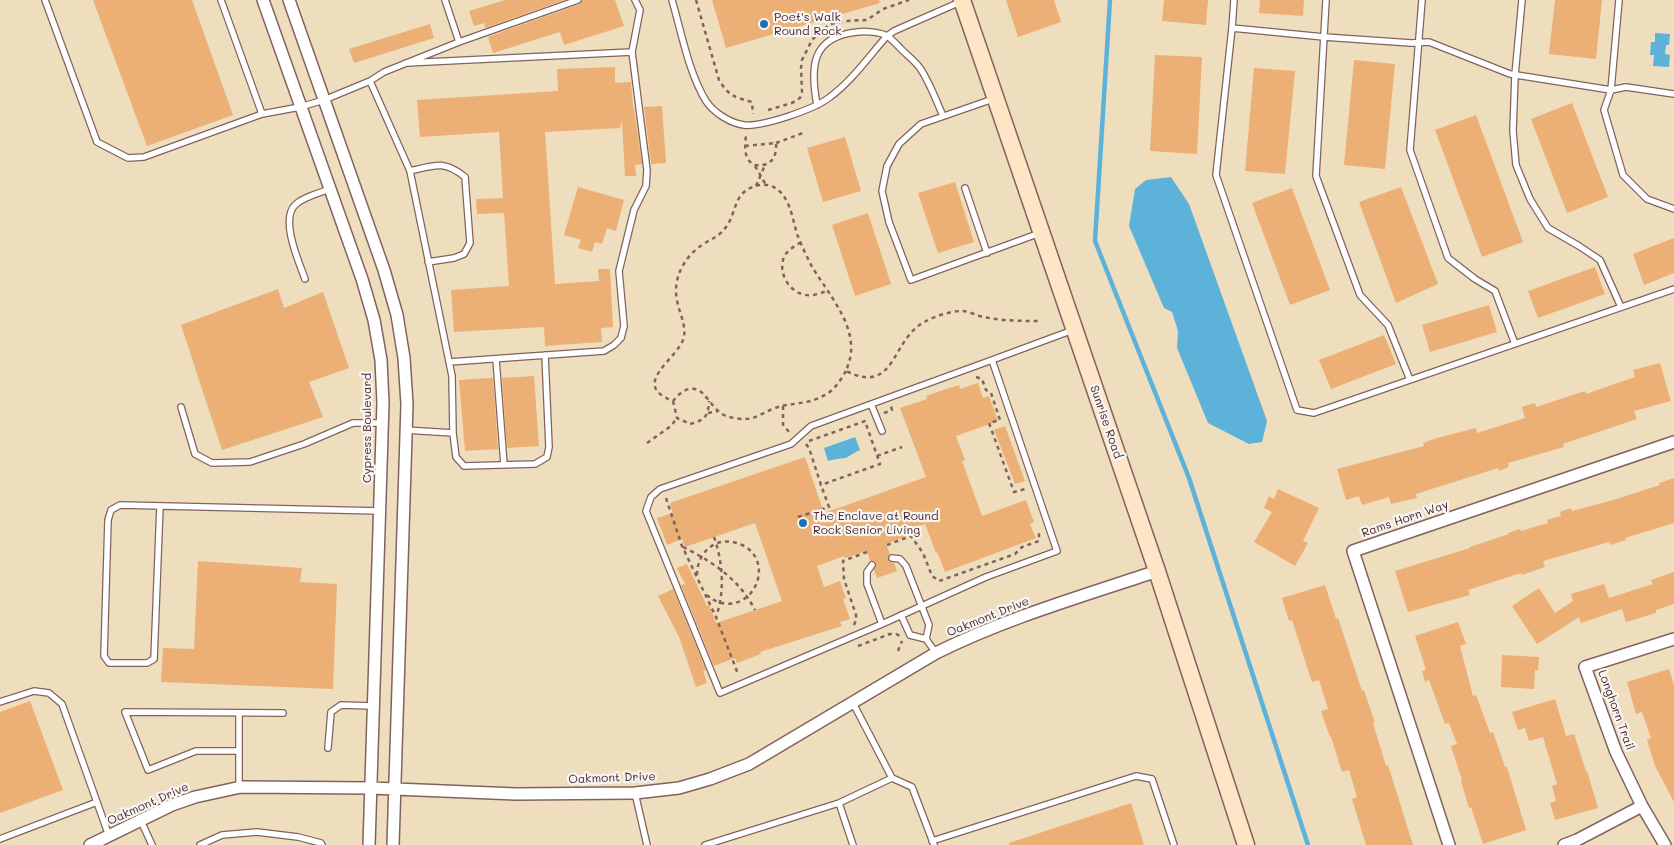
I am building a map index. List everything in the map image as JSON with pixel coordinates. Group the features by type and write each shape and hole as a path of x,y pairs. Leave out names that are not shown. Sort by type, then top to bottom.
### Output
{"main road":[{"name":"Sunrise Road","path":"962,1 1157,571 1246,845"}],"street":[{"name":"Cypress Boulevard","path":"263,0 362,279 374,320 381,360 383,423 369,845"},
{"path":"289,0 384,270 397,315 404,358 407,404 393,845"},
{"name":"Rams Horn Way","path":"1450,845 1354,551 1674,442"},
{"name":"Oakmont Drive","path":"90,845 172,805 195,797 239,787 371,788 516,794 636,794 679,788 710,779 749,764 936,654 968,638 1001,624 1157,571"},
{"name":"Longhorn Trail","path":"1666,845 1642,806 1616,752 1585,667 1674,639"},
{"path":"1564,845 1642,806"}],"lane":[{"path":"45,0 97,142 128,158 144,157 262,114 300,107 324,100 370,82 384,72 406,62 578,0"},
{"path":"221,0 262,114"},
{"path":"445,0 459,42"},
{"path":"449,362 604,351 621,338 624,326 619,271 634,210 646,186 647,170 632,52 640,10 635,0"},
{"path":"672,0 695,77 707,102 720,115 744,125 760,124 817,105 842,87 887,36 894,31 962,1"},
{"path":"1234,0 1216,175 1297,410 1314,413 1674,288"},
{"path":"1326,0 1316,176 1360,295 1388,325 1410,380"},
{"path":"1422,0 1410,150 1448,258 1475,279 1495,291 1515,344"},
{"path":"1522,0 1515,75 1513,131 1516,165 1530,199 1548,228 1600,260 1621,307"},
{"path":"1619,0 1611,90 1604,110 1624,175 1647,199 1674,209"},
{"path":"1232,28 1324,38 1429,42 1515,75 1611,90 1626,87 1674,94"},
{"path":"817,105 813,77 815,61 819,52 827,43 839,36 868,32 887,36 919,67 935,95 943,116"},
{"path":"406,62 632,52"},
{"path":"370,82 410,171 452,376 453,433 456,457 464,466 535,464 547,457 549,447 544,355"},
{"path":"995,98 921,124 899,144 887,166 882,190 889,222 911,280 1041,233"},
{"path":"410,171 441,165 453,168 465,177 470,244 464,254 454,258 428,262"},
{"path":"965,188 987,253"},
{"path":"305,279 289,230 289,219 294,205 330,189"},
{"path":"992,360 1056,551 986,577 882,624 720,693 646,511 651,497 660,489 791,444 811,426 1074,330"},
{"path":"496,359 504,465"},
{"path":"871,404 882,431"},
{"path":"181,407 195,454 212,462 250,462 304,444 353,423 383,423"},
{"path":"405,430 453,433"},
{"path":"160,506 154,659 147,663 110,663 104,656 108,520 111,510 120,505 380,511"},
{"path":"892,558 900,559 906,566 928,625 926,638 936,654"},
{"path":"872,565 867,572 867,584 882,624"},
{"path":"901,615 910,636 926,638"},
{"path":"0,702 34,691 50,693 62,704 109,836"},
{"path":"853,703 892,778 912,787 933,843 1136,776 1152,779 1174,845"},
{"path":"328,748 331,712 341,706 373,706"},
{"path":"239,751 196,751 148,770 125,712 283,713"},
{"path":"239,713 239,787"},
{"path":"705,845 839,803 892,778"},
{"path":"636,794 647,845"},
{"path":"0,839 97,802"},
{"path":"839,803 853,845"},
{"path":"141,821 152,845"},
{"path":"200,845 222,835 257,832 298,837 321,843 322,845"}],"path":[{"path":"696,0 719,80 725,90 733,97 752,102 752,114"},
{"path":"746,134 746,158 761,174 766,185"},
{"path":"745,146 776,143 803,134"},
{"path":"754,165 765,165 771,162 775,157 776,143"},
{"path":"756,186 765,165"},
{"path":"766,185 781,192 787,200 809,260 846,321 852,347 846,371 832,390 822,397 783,406 747,419 735,418 718,411 701,391 696,389 688,388 672,401 660,396 655,383 656,375 679,348 684,334 675,296 680,271 694,251 722,232 732,216 739,197 744,192 756,186 766,185"},
{"path":"801,242 786,254 782,262 784,278 796,291 803,294 814,295 827,291"},
{"path":"846,371 860,377 878,376 890,366 902,343 915,328 926,321 949,313 963,311 983,317 1010,321 1041,321"},
{"path":"973,376 982,379 1000,420 989,423 1014,492 1025,489 1028,497"},
{"path":"672,401 677,418 690,424 704,419 708,413 709,401"},
{"path":"783,406 783,425 790,433"},
{"path":"883,413 892,410 891,406"},
{"path":"708,413 718,411"},
{"path":"647,443 670,426 677,418"},
{"path":"798,517 829,507 806,444 869,419"},
{"path":"821,484 880,464 865,421"},
{"path":"877,456 902,447"},
{"path":"674,495 665,498 682,546 716,617 738,674 746,670"},
{"path":"887,545 910,536 923,553 932,576 939,581 1015,554 1022,548 1039,541 1039,530"},
{"path":"714,537 717,543 721,569 721,602 716,617"},
{"path":"697,577 697,568 702,556 710,546 723,541 738,543 751,551 758,562 759,575 755,588 747,597 733,602 721,602 705,594"},
{"path":"682,546 702,556 721,569 747,597 755,610"},
{"path":"849,627 853,626 856,615 844,579 844,561 867,552"},
{"path":"857,647 890,634 896,634 899,635 903,642 898,651"}],"water":[{"path":"1655,33 1670,34 1669,45 1666,45 1665,54 1670,55 1669,67 1653,66 1654,55 1650,55 1651,42 1655,42"},
{"path":"1171,177 1189,204 1267,421 1262,442 1249,444 1208,423 1177,348 1178,331 1172,312 1164,308 1129,226 1135,189 1146,180"},
{"path":"855,437 860,450 845,458 828,461 824,448"}],"building":[{"path":"93,0 192,0 233,115 147,146"},
{"path":"505,0 564,0 485,28 484,23 474,26 469,11"},
{"path":"583,0 615,0 624,26 564,45 560,32 493,53 488,37 580,4"},
{"name":"Poet's Walk Round Rock","path":"712,0 879,0 880,3 726,48"},
{"path":"1006,0 1054,0 1061,22 1018,37"},
{"path":"1164,0 1208,0 1206,25 1162,21"},
{"path":"1260,0 1304,0 1303,16 1259,13"},
{"path":"1555,0 1602,0 1596,59 1549,54"},
{"path":"430,24 434,38 354,63 349,49"},
{"path":"1155,55 1202,57 1197,154 1150,151"},
{"path":"1354,60 1395,64 1385,169 1344,165"},
{"path":"615,67 615,83 631,82 642,164 635,165 636,176 625,176 622,120 620,128 545,132 555,284 599,281 598,269 610,269 613,327 601,328 602,342 545,346 544,327 454,332 451,290 509,286 504,213 477,214 476,199 503,198 499,132 420,137 417,100 558,91 557,69"},
{"path":"1254,68 1295,71 1285,174 1245,171"},
{"path":"1572,103 1608,197 1567,213 1531,119"},
{"path":"662,106 666,163 651,164 644,107"},
{"path":"1476,115 1523,242 1482,257 1435,130"},
{"path":"845,137 861,191 823,202 807,148"},
{"path":"955,182 974,242 938,253 918,193"},
{"path":"578,187 624,200 616,231 607,228 602,244 595,242 592,252 578,248 581,240 564,235"},
{"path":"1401,187 1438,284 1396,303 1359,202"},
{"path":"1292,188 1330,290 1290,305 1252,203"},
{"path":"868,213 891,284 855,296 832,225"},
{"path":"1674,238 1674,273 1644,285 1633,254"},
{"path":"1595,267 1605,294 1538,318 1528,291"},
{"path":"278,289 284,308 323,292 349,368 309,382 323,417 222,450 181,325"},
{"path":"1489,305 1497,332 1430,352 1422,325"},
{"path":"1384,335 1396,364 1331,389 1319,360"},
{"path":"1660,363 1671,401 1634,411 1637,419 1563,444 1564,447 1508,463 1509,467 1499,471 1498,468 1416,494 1417,498 1391,504 1389,497 1362,505 1359,496 1346,500 1337,469 1424,446 1423,443 1437,438 1476,428 1477,433 1525,418 1522,407 1535,403 1536,407 1585,391 1586,394 1635,377 1633,370"},
{"path":"534,376 539,446 507,448 502,378"},
{"path":"493,378 498,449 465,451 459,380"},
{"name":"The Enclave at Round Rock Senior Living","path":"978,383 983,398 989,396 998,421 956,436 965,460 962,461 982,516 1026,500 1034,522 1030,524 1036,538 945,572 925,524 905,531 907,536 886,544 890,554 888,559 894,563 897,571 877,578 874,570 876,564 874,561 870,561 867,551 845,558 844,556 817,566 824,587 840,581 846,598 843,599 850,619 840,622 842,626 760,652 761,654 737,663 735,658 714,666 681,585 685,584 677,568 687,564 707,606 709,605 716,623 782,601 755,523 685,547 682,539 667,545 657,518 673,513 670,503 805,457 824,513 926,477 900,408 927,399 926,396 940,391 959,385 960,389"},
{"path":"1005,426 1025,481 1015,484 994,430"},
{"path":"1674,478 1674,523 1625,538 1626,540 1610,545 1609,542 1543,561 1545,567 1468,590 1470,595 1408,612 1395,571 1470,548 1520,529 1521,531 1548,523 1547,520 1561,516 1560,512 1571,508 1572,511 1613,500 1660,485 1659,483"},
{"path":"1278,489 1319,508 1303,541 1308,543 1295,566 1254,542 1272,512 1264,508 1269,496 1274,499"},
{"path":"198,561 302,568 300,582 337,584 333,689 161,682 163,648 194,649"},
{"path":"1674,572 1674,604 1656,610 1656,613 1626,622 1622,609 1581,623 1579,617 1537,644 1512,606 1539,588 1555,613 1573,601 1571,594 1604,584 1609,598 1653,584 1651,580"},
{"path":"1325,585 1362,691 1364,690 1386,766 1388,765 1413,845 1366,845 1352,799 1357,797 1349,770 1342,772 1321,711 1328,709 1319,680 1312,682 1292,620 1289,621 1282,598"},
{"path":"673,589 706,670 703,671 707,683 696,687 679,637 658,596"},
{"path":"1458,622 1466,644 1460,646 1473,696 1476,695 1490,733 1493,732 1505,767 1507,767 1526,830 1483,844 1471,807 1469,808 1451,746 1457,744 1449,723 1445,724 1429,680 1425,682 1422,671 1426,670 1415,636"},
{"path":"1502,655 1539,657 1538,671 1535,670 1534,689 1501,687"},
{"path":"1669,669 1674,685 1674,802 1655,766 1647,740 1651,738 1642,712 1636,714 1627,682"},
{"path":"1555,699 1566,736 1574,734 1598,808 1555,820 1550,803 1556,801 1552,786 1557,784 1543,737 1529,741 1525,728 1518,730 1512,712"},
{"path":"30,701 63,790 0,813 0,712"},
{"path":"1131,803 1144,845 1009,845 1009,843"}],"waterway":[{"path":"1110,0 1095,241 1189,478 1308,845"}],"place":[{"name":"Poet's Walk Round Rock","path":"764,24"},
{"name":"The Enclave at Round Rock Senior Living","path":"803,523"}]}
